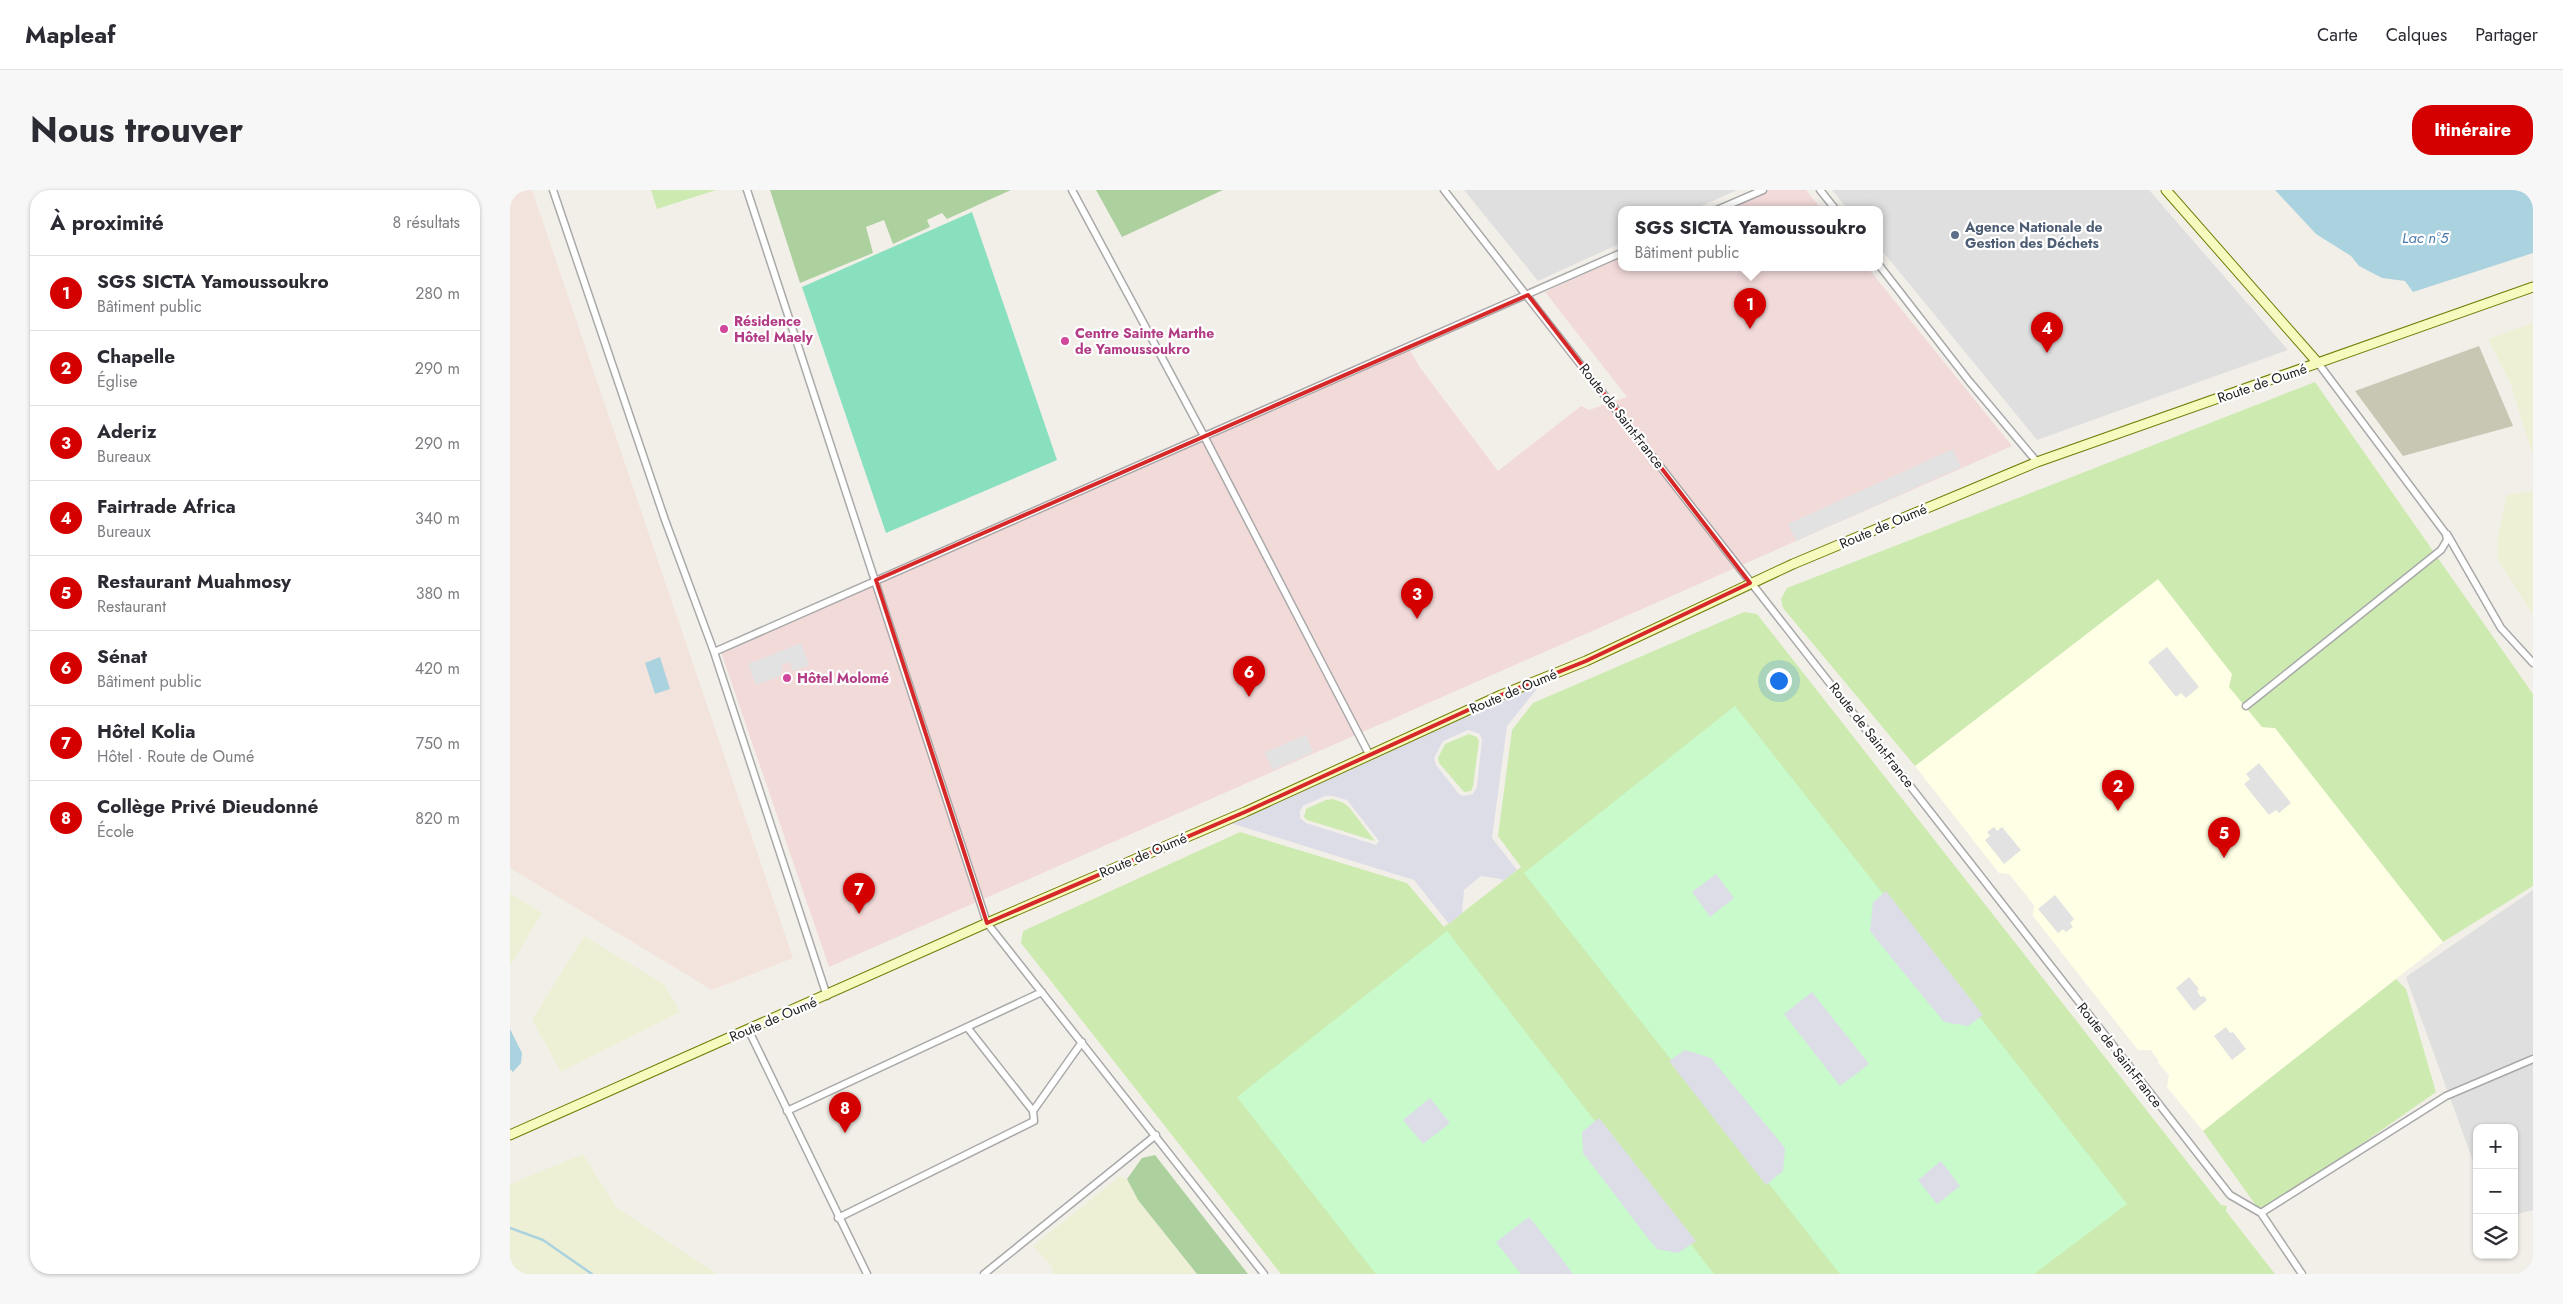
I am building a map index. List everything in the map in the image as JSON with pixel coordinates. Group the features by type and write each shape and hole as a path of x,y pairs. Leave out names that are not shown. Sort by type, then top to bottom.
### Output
{"main road":[{"path":"2166,190 2318,363"},
{"name":"Route de Oumé","path":"510,1135 748,1029 827,996 987,923 1245,812 1501,695 1586,661 1750,583 2037,462 2533,287"}],"street":[{"path":"553,190 665,520 714,652 827,996"},
{"path":"747,190 987,923 1264,1274"},
{"path":"1072,190 1204,436 1369,754"},
{"name":"Route de Saint-France","path":"1444,190 2230,1195 2261,1213 2302,1274"},
{"path":"1726,206 1763,190"},
{"path":"1820,190 1833,206"},
{"path":"714,652 1618,254"},
{"path":"1883,270 1969,381 2037,462"},
{"path":"2318,363 2446,534 2500,628 2533,663"},
{"path":"2246,706 2441,550 2447,540 2446,534"},
{"path":"787,1111 1042,992"},
{"path":"838,1218 1034,1121 1033,1111 967,1027"},
{"path":"748,1029 838,1218 867,1274"},
{"path":"1033,1111 1082,1042"},
{"path":"2261,1213 2446,1096 2533,1059"},
{"path":"984,1274 1156,1135"}],"highlighted area":[{"path":"1528,295 1750,583 1586,661 1501,695 1245,812 987,923 876,580"}],"shaded area":[{"path":"510,190 532,190 793,958 712,990 510,868"},
{"path":"1464,190 1737,190 1701,206 1618,206 1618,244 1538,281"},
{"path":"1767,190 1806,190 1819,206 1732,206"},
{"path":"1832,190 2149,190 2288,350 2037,440 1883,252 1883,206 1845,206"},
{"path":"1618,258 1618,271 1870,271 2012,446 829,967 721,652 1409,349 1421,369 1498,471 1581,406 1589,410 1627,397 1545,292"},
{"path":"2533,323 2533,456 2510,382 2488,339"},
{"path":"2479,346 2513,426 2403,456 2355,391"},
{"path":"1953,449 1961,467 1796,541 1788,524"},
{"path":"2533,491 2533,615 2498,560 2498,536 2507,495"},
{"path":"2158,579 2233,675 2236,695 2262,727 2275,728 2443,942 2203,1131 2167,1087 2169,1075 2158,1063 2151,1050 2138,1050 2033,916 2034,905 2009,874 1999,873 1915,766"},
{"path":"801,643 809,665 793,671 790,662 781,665 783,670 780,676 756,685 748,664"},
{"path":"2167,647 2199,687 2186,698 2181,693 2176,697 2148,662"},
{"path":"1545,679 1507,726 1492,838 1517,870 1503,881 1501,879 1481,876 1464,890 1462,913 1449,924 1414,880 1227,822","holes":["1468,730 1480,734 1482,740 1477,787 1473,794 1463,796 1459,794 1436,765 1434,758 1443,741","1325,796 1347,800 1379,841 1376,845 1306,823 1300,818 1300,811 1303,806"]},
{"path":"1306,735 1313,752 1272,770 1265,752"},
{"path":"2259,763 2291,803 2279,813 2276,810 2269,815 2244,784 2250,779 2246,774"},
{"path":"1994,827 1997,831 2002,827 2021,850 2004,864 1985,840 1990,836 1987,832"},
{"path":"1716,874 1734,898 1710,917 1692,892"},
{"path":"2533,890 2533,1210 2518,1214 2518,1124 2473,1124 2473,1161 2406,977"},
{"path":"1886,891 1983,1015 1968,1026 1944,1022 1870,931 1873,902"},
{"path":"510,893 542,913 510,966"},
{"path":"2055,895 2074,919 2070,923 2073,927 2066,932 2063,929 2058,933 2038,909"},
{"path":"584,936 665,985 680,1012 561,1072 532,1020"},
{"path":"2189,977 2199,989 2197,991 2201,997 2204,996 2207,1000 2194,1011 2176,988"},
{"path":"1812,992 1869,1064 1840,1086 1784,1014"},
{"path":"2226,1027 2230,1033 2233,1032 2246,1049 2232,1060 2214,1036"},
{"path":"1685,1050 1711,1058 1785,1148 1783,1171 1766,1185 1669,1061"},
{"path":"1430,1098 1450,1123 1423,1144 1403,1120"},
{"path":"1599,1118 1696,1241 1678,1253 1657,1249 1647,1237 1583,1153 1582,1132"},
{"path":"583,1154 616,1207 717,1274 510,1274 510,1184"},
{"path":"1941,1161 1960,1186 1937,1204 1918,1180"},
{"path":"1120,1176 1127,1179 1138,1200 1197,1274 1053,1274 1052,1266 1033,1246"},
{"path":"1529,1217 1573,1274 1521,1274 1496,1242"}],"green space":[{"path":"651,190 716,190 657,209"},
{"path":"770,190 1011,190 947,219 942,213 927,220 930,227 893,244 884,220 866,227 873,253 800,283"},
{"path":"1096,190 1223,190 1122,237"},
{"path":"972,212 1057,460 886,533 802,287"},
{"path":"2315,382 2533,694 2533,886 2443,942 2275,728 2262,727 2229,687 2232,674 2158,579 1915,766 1783,608 1781,599 1787,588"},
{"path":"1744,612 1757,614 2221,1205 2227,1206 2226,1211 2275,1274 1281,1274 1021,943 1023,931 1240,832 1407,883 1444,927 1521,867 1498,836 1512,730 1533,703"},
{"path":"1735,706 2127,1204 2034,1274 1840,1274 1524,873"},
{"path":"1469,734 1477,737 1479,741 1473,786 1471,791 1464,792 1439,763 1438,758 1445,744"},
{"path":"1333,799 1349,807 1375,841 1307,820 1304,817 1306,809"},
{"path":"1447,931 1714,1274 1376,1274 1237,1097"},
{"path":"2396,979 2406,989 2436,1092 2269,1209 2257,1207 2203,1131"},
{"path":"1155,1155 1248,1274 1197,1274 1138,1200 1127,1179 1142,1158"}],"water":[{"name":"Lac n°5","path":"2275,190 2533,190 2533,253 2413,292 2405,281 2382,278 2359,266 2351,256 2316,234"},
{"path":"660,657 670,689 655,694 645,663"},
{"path":"510,1029 522,1053 521,1063 513,1072 510,1069"}],"waterway":[{"path":"510,1228 543,1240 592,1274"}],"place":[{"name":"Agence Nationale de Gestion des Déchets","path":"1955,235"},
{"name":"Résidence Hôtel Maely","path":"724,329"},
{"name":"SGS SICTA Yamoussoukro","path":"1750,329"},
{"name":"Centre Sainte Marthe de Yamoussoukro","path":"1065,341"},
{"name":"Fairtrade Africa","path":"2047,353"},
{"name":"Aderiz","path":"1417,619"},
{"name":"Hôtel Molomé","path":"787,678"},
{"name":"Sénat","path":"1249,697"},
{"name":"Chapelle","path":"2118,811"},
{"name":"Restaurant Muahmosy","path":"2224,858"},
{"name":"Hôtel Kolia","path":"859,914"},
{"name":"Collège Privé Dieudonné","path":"845,1133"}]}
